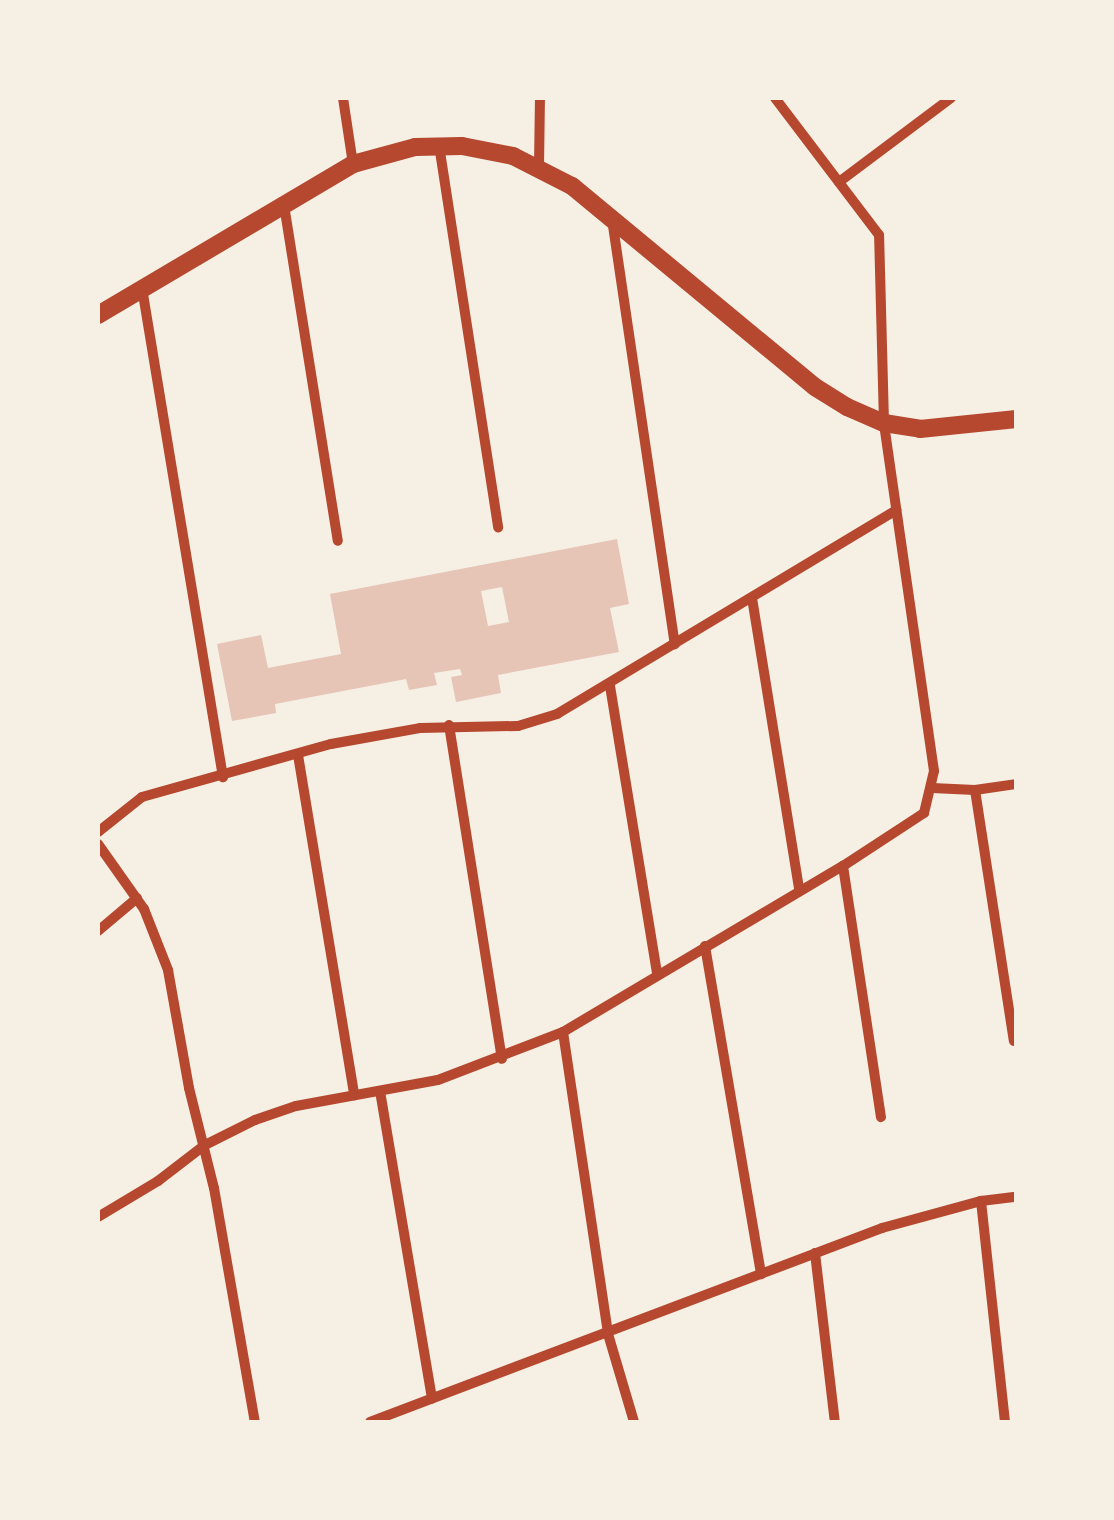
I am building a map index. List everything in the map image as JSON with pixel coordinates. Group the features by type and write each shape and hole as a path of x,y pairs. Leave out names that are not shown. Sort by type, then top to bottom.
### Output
{"main road":[{"path":"98,315 353,164 384,153 439,145 485,149 539,166 611,214 815,387 884,423 920,430 1016,418"}],"street":[{"path":"343,98 353,164"},
{"path":"539,166 540,98"},
{"path":"98,1217 158,1181 205,1145 275,1112 438,1080 502,1059 563,1032 843,866 924,812 932,788 931,742 884,423 879,236 774,98"},
{"path":"840,182 950,98"},
{"path":"439,145 498,528"},
{"path":"284,204 338,541"},
{"path":"611,214 675,644"},
{"path":"142,288 223,777"},
{"path":"98,832 142,797 365,737 448,725 497,728 538,721 610,686 896,510"},
{"path":"752,598 799,889"},
{"path":"610,686 657,973"},
{"path":"448,725 502,1059"},
{"path":"298,755 354,1095"},
{"path":"932,788 975,790 1016,784"},
{"path":"975,790 1014,1041"},
{"path":"98,844 137,898 154,929 168,970 189,1088 205,1145 255,1422"},
{"path":"843,866 881,1117"},
{"path":"98,931 137,898"},
{"path":"705,946 761,1274"},
{"path":"563,1032 608,1334 634,1422"},
{"path":"380,1091 432,1399"},
{"path":"370,1422 911,1219 981,1201 1016,1197"},
{"path":"981,1201 1006,1422"},
{"path":"815,1254 835,1422"},
{"path":"1002,1383 1016,1382"}],"building":[{"path":"617,539 629,604 610,608 619,652 498,675 501,693 456,702 451,677 462,675 460,669 434,673 437,685 409,690 406,679 275,704 276,713 232,721 217,644 261,635 268,668 341,654 330,594","holes":["502,587 509,622 488,626 481,591"]}]}
